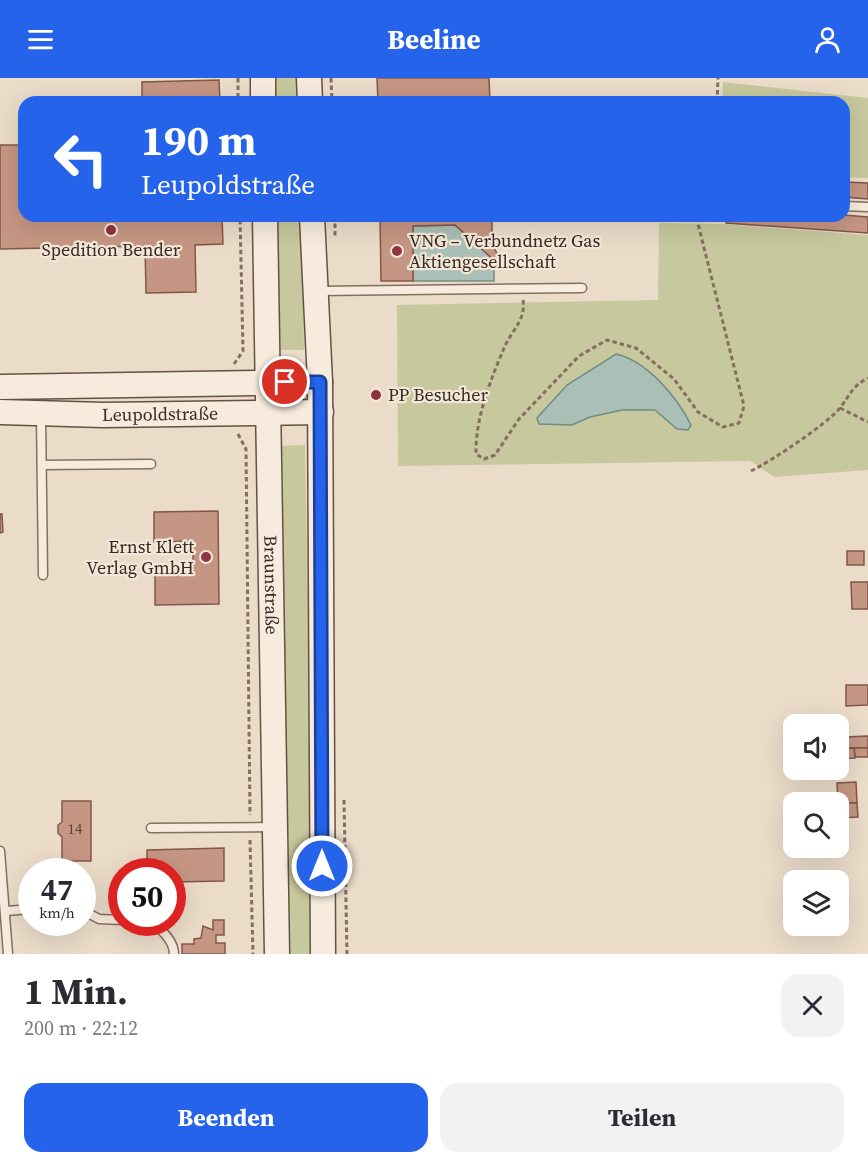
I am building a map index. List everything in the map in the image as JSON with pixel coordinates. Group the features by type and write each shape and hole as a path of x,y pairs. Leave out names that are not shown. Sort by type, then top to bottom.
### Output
{"main road":[{"path":"263,78 263,96"},
{"path":"309,78 310,96"},
{"name":"Braunstraße","path":"265,222 277,954"},
{"path":"312,222 321,412 323,954"},
{"name":"Leupoldstraße","path":"0,387 320,382"},
{"name":"Leupoldstraße","path":"0,412 41,414 321,412"}],"lane":[{"path":"850,206 868,207"},
{"path":"315,291 582,288"},
{"path":"41,414 43,574"},
{"path":"42,465 151,464"},
{"path":"151,828 276,826"},
{"path":"0,851 8,954"},
{"path":"6,911 18,910"},
{"path":"166,936 174,947 174,954"}],"path":[{"path":"238,78 238,96"},
{"path":"332,78 332,96"},
{"path":"717,96 718,78"},
{"path":"232,365 243,351 240,222"},
{"path":"522,289 524,306 518,328 506,343 490,388 476,442 476,454 484,459 495,455 519,419 579,356 607,340 636,348 674,379 698,412 723,428 740,423 744,405 698,222"},
{"path":"751,471 780,453 840,408 857,383 868,378"},
{"path":"840,408 868,422"},
{"path":"242,440 246,449 253,954"}],"green space":[{"path":"272,78 300,78 300,96 272,96"},
{"path":"723,82 850,96 722,96"},
{"path":"850,96 868,98 868,178 850,177"},
{"path":"274,222 302,222 304,350 276,350"},
{"path":"659,223 721,224 868,235 868,470 774,477 750,461 398,466 397,305 658,300"},
{"path":"305,445 314,954 286,954 276,446"}],"shaded area":[{"path":"455,225 494,260 494,281 413,281 413,226"},
{"path":"616,354 639,364 660,382 685,414 691,425 688,430 677,429 655,410 622,410 590,417 572,425 539,424 537,418 567,385"}],"building":[{"path":"377,78 489,78 490,96 378,96"},
{"path":"219,80 220,96 142,96 142,82"},
{"name":"Spedition Bender","path":"0,145 18,145 18,222 222,222 223,244 195,245 196,292 146,293 145,246 0,249"},
{"path":"850,182 868,183 868,199 850,198"},
{"path":"850,216 868,217 868,233 726,223 850,222"},
{"name":"VNG – Verbundnetz Gas Aktiengesellschaft","path":"380,222 492,222 492,244 500,259 496,262 455,225 413,226 413,281 381,281"},
{"name":"Ernst Klett Verlag GmbH","path":"218,511 219,604 155,605 155,573 193,572 193,541 154,542 154,512"},
{"path":"0,514 2,514 3,532 0,533"},
{"path":"847,551 864,551 864,565 847,565"},
{"path":"851,582 868,582 868,609 852,609"},
{"path":"846,685 868,685 868,705 846,706"},
{"path":"868,736 868,748 849,748 849,737"},
{"path":"849,748 854,748 855,758 849,758"},
{"path":"854,748 868,748 868,757 855,757"},
{"path":"856,782 857,803 849,803 849,792 837,792 837,783"},
{"path":"62,801 91,801 91,858 62,858 62,837 58,833 58,825 62,822"},
{"path":"849,803 857,803 858,817 849,817"},
{"path":"224,848 224,881 186,882 186,858 147,858 147,850"},
{"path":"213,920 224,920 224,935 216,935 216,943 225,943 225,954 182,954 182,944 194,944 194,939 201,938 203,926 213,930"}],"place":[{"name":"Spedition Bender","path":"111,230"},
{"name":"VNG – Verbundnetz Gas Aktiengesellschaft","path":"397,251"},
{"name":"PP Besucher","path":"376,395"},
{"name":"Ernst Klett Verlag GmbH","path":"206,557"}],"route":[{"path":"285,382 320,382 322,866"}]}
